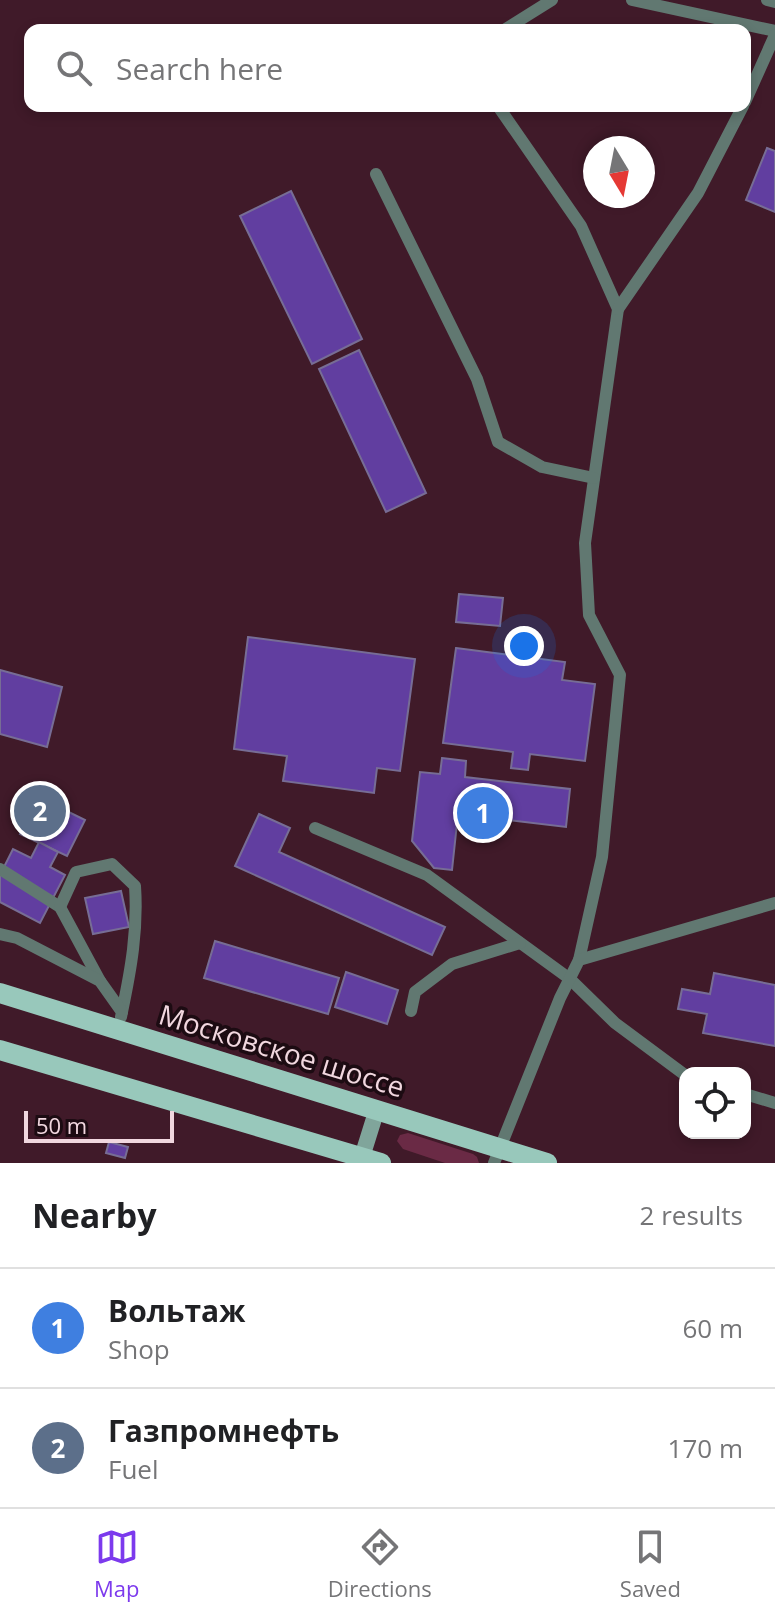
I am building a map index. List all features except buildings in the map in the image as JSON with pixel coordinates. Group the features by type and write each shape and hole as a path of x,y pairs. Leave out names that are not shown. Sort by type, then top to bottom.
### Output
{"main road":[{"name":"Московское шоссе","path":"0,993 120,1020 377,1109 497,1155 547,1163"},
{"path":"0,1050 367,1161"}],"street":[{"path":"367,1161 377,1109"}],"lane":[{"path":"514,24 552,0"},
{"path":"632,0 736,24"},
{"path":"767,0 775,2"},
{"path":"751,27 775,33 751,88"},
{"path":"502,112 581,226 618,309"},
{"path":"497,1155 579,960 602,857 620,675 589,615 585,543 618,309 698,193 740,112"},
{"path":"376,174 477,379 498,442 542,467 594,478"},
{"path":"315,828 427,875 570,979 615,1023 679,1071"},
{"path":"60,907 76,872 112,864 135,886 135,949 120,1020"},
{"path":"0,869 60,907 120,1020"},
{"path":"579,960 775,903"},
{"path":"0,934 17,938 100,981"},
{"path":"411,1011 415,992 452,964 520,943"},
{"path":"751,1096 775,1103"}],"shaded area":[{"path":"408,1133 473,1154 479,1163 445,1163 403,1149 397,1141 400,1135"}],"place":[{"name":"Газпромнефть","path":"40,811"},
{"name":"Вольтаж","path":"483,813"}]}
